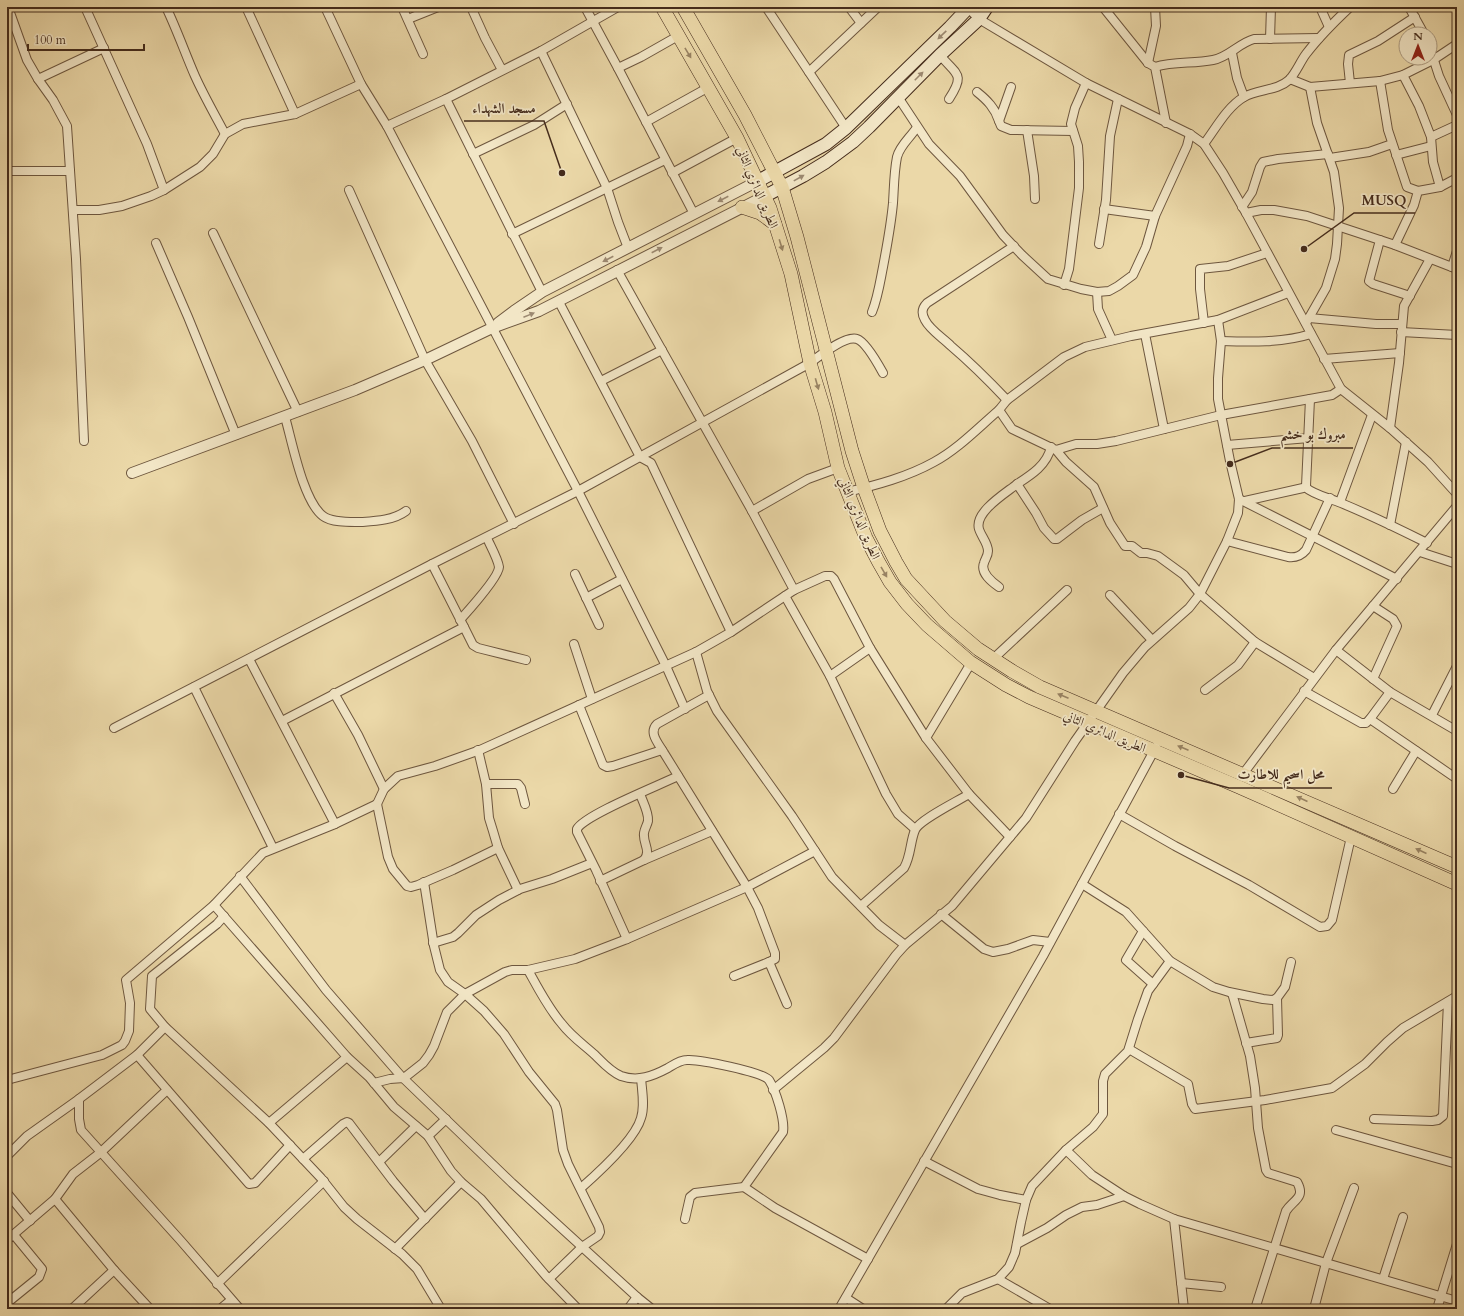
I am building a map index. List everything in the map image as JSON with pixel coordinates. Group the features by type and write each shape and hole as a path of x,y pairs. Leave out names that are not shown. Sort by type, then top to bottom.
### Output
{"main road":[{"name":"الطريق الدائري الثاني","path":"662,7 737,138 765,196 790,274 810,363 825,412 838,468 866,538 890,582 907,604 927,625 971,663 1006,685 1029,697 1154,752 1239,787 1457,884"},
{"name":"الطريق الدائري الثاني","path":"683,7 737,101 782,187 795,230 852,451 880,531 906,579 945,621 978,649 1040,687 1457,867"},
{"path":"758,181 826,144 846,128 968,7"},
{"path":"765,196 826,162 853,142 940,55 979,19 987,7"},
{"path":"742,207 760,213 775,224"}],"street":[{"path":"8,7 27,60 38,79 54,100 67,126 73,210 84,441"},
{"path":"86,7 147,144 164,190"},
{"path":"166,7 206,100 225,134"},
{"path":"246,7 295,114"},
{"path":"326,7 361,84 387,126 578,491 666,666 685,709"},
{"path":"402,7 423,54"},
{"path":"408,19 438,7"},
{"path":"585,7 694,214"},
{"path":"387,126 446,99 541,51 592,20 618,7"},
{"path":"766,7 846,128"},
{"path":"849,7 861,23"},
{"path":"809,72 878,7"},
{"path":"968,7 979,19 1086,83 1190,134 1204,144 1244,210 1288,293 1307,320 1311,334 1341,390 1406,442 1428,462 1457,494"},
{"path":"1103,7 1151,65"},
{"path":"1155,7 1156,26 1151,65 1166,123"},
{"path":"1270,39 1271,7"},
{"path":"1320,7 1329,27"},
{"path":"1204,144 1233,106 1244,97 1281,85 1290,79 1305,55 1319,38 1350,7"},
{"path":"472,8 485,38 502,70"},
{"path":"1350,83 1348,64 1349,55 1378,41 1413,10 1420,26"},
{"path":"618,68 646,55 678,36"},
{"path":"1151,65 1214,60 1232,53 1247,41 1254,39 1319,38"},
{"path":"1438,57 1457,44"},
{"path":"38,79 104,48"},
{"path":"541,51 607,188 628,248"},
{"path":"1232,53 1237,78 1244,97"},
{"path":"940,55 958,77 959,83 949,99"},
{"path":"1290,79 1310,87 1380,81 1403,75 1422,66"},
{"path":"1436,66 1444,88 1457,115"},
{"path":"1403,75 1419,106 1431,142 1436,176 1440,187"},
{"path":"1380,81 1392,144 1407,187 1418,191 1440,187 1457,178"},
{"path":"1064,285 1069,269 1079,188 1078,146 1072,124 1075,108 1086,83"},
{"path":"73,210 99,210 122,206 151,196 164,190 200,167 213,154 225,134 243,124 295,114 361,84"},
{"path":"646,122 709,87"},
{"path":"999,121 1011,87"},
{"path":"1307,320 1326,288 1330,277 1335,259 1338,226 1337,190 1334,172 1317,123 1310,87"},
{"path":"977,92 991,105 1001,126 1005,128 1074,132"},
{"path":"898,97 929,144 960,176 1003,235 1041,274 1048,279 1064,285 1097,292 1109,291 1125,282 1133,275 1146,247 1155,216 1187,146 1190,134"},
{"path":"446,99 542,292"},
{"path":"1099,244 1107,190 1110,136 1118,99"},
{"path":"473,154 534,125 567,104"},
{"path":"1396,155 1431,142 1457,125"},
{"path":"872,312 877,300 889,238 893,202 893,181 897,156 901,148 912,136 917,127"},
{"path":"1027,130 1034,176 1035,199"},
{"path":"672,173 737,138"},
{"path":"1244,210 1263,162 1278,159 1369,152 1392,144"},
{"path":"512,234 665,160"},
{"path":"7,171 70,171"},
{"path":"492,328 542,292 758,181"},
{"path":"349,190 425,360 472,441 514,524"},
{"path":"1395,245 1414,205 1418,191"},
{"path":"132,473 355,390 425,360 492,328 522,318 559,302 617,270 765,196"},
{"path":"1104,209 1155,216"},
{"path":"1244,210 1274,210 1297,214 1395,245 1454,268 1457,251"},
{"path":"213,233 298,412"},
{"path":"1380,240 1369,281 1373,284 1410,296"},
{"path":"156,243 236,435"},
{"path":"1007,400 978,370 932,328 924,319 922,313 923,308 927,303 1014,246"},
{"path":"1204,322 1200,290 1200,269 1228,266 1267,253"},
{"path":"1390,428 1400,353 1404,306 1430,259"},
{"path":"617,270 752,510 794,590"},
{"path":"1097,292 1098,309 1112,340"},
{"path":"847,492 912,474 935,462 999,410 1007,400 1064,357 1085,347 1112,340 1218,320 1288,293"},
{"path":"559,302 640,457 651,463 731,632"},
{"path":"773,1090 834,1038 896,955 905,945 952,906 1026,818 1075,741 1123,673 1145,647 1189,608 1200,594 1227,541 1242,500 1227,445 1218,399 1221,341 1218,320"},
{"path":"1307,320 1376,324 1457,335"},
{"path":"1145,334 1164,429"},
{"path":"1221,341 1247,342 1286,340 1311,334"},
{"path":"114,728 432,564 578,491 810,363 845,340 852,338 863,343 883,373"},
{"path":"600,381 662,350"},
{"path":"1324,359 1400,353"},
{"path":"999,588 989,580 984,571 983,564 987,556 988,548 978,527 980,518 1000,496 1033,474 1054,448 1076,444 1096,444 1116,441 1175,425 1221,415 1332,395 1341,390"},
{"path":"1305,487 1307,484 1310,399"},
{"path":"999,410 1012,429 1054,448 1066,462 1094,487 1114,530 1125,546 1132,546 1140,553 1158,556 1184,575 1200,594 1255,642 1314,678"},
{"path":"1340,502 1372,415"},
{"path":"285,416 299,469 313,503 323,516 331,520 366,521 389,519 406,511"},
{"path":"1227,445 1309,438"},
{"path":"1390,525 1406,442"},
{"path":"752,510 808,479 838,468"},
{"path":"1017,484 1044,528 1054,539 1057,539 1082,520 1103,508"},
{"path":"1305,487 1311,492 1340,502 1427,543"},
{"path":"1242,500 1305,487"},
{"path":"1227,541 1246,547 1295,558 1304,554 1330,498"},
{"path":"1242,500 1397,579"},
{"path":"1243,774 1336,650 1420,552 1457,506"},
{"path":"282,721 462,624 498,570 498,564 486,538"},
{"path":"1420,552 1457,564"},
{"path":"432,564 473,644 478,648 526,660"},
{"path":"575,574 600,625"},
{"path":"7,1080 102,1055 122,1045 129,1031 130,1003 126,980 214,905 263,853 335,824 377,804 384,790 398,776 435,766 478,750 696,652 731,632 794,590 825,576 830,576 834,579 870,648 926,738 969,794 1010,838"},
{"path":"586,598 622,579"},
{"path":"993,659 1067,590"},
{"path":"1110,595 1152,640"},
{"path":"785,596 830,676 886,794 898,814 915,829"},
{"path":"1373,606 1394,619 1397,626 1373,678"},
{"path":"1205,690 1238,665 1255,642"},
{"path":"574,644 592,699"},
{"path":"830,676 870,648"},
{"path":"1336,650 1390,692 1457,731"},
{"path":"696,652 709,695 717,712 792,816 832,877 879,925 905,945"},
{"path":"250,659 335,824"},
{"path":"926,738 971,663"},
{"path":"1432,716 1457,666"},
{"path":"194,687 273,848"},
{"path":"1304,691 1361,722 1366,722 1370,719 1390,692"},
{"path":"334,693 358,735 384,790"},
{"path":"709,695 657,724 654,727 654,735 747,887 758,908 775,953 774,958 769,962 734,976"},
{"path":"579,705 603,765 607,767 662,750"},
{"path":"1370,719 1457,779"},
{"path":"839,1309 1050,942 1154,752 1160,738"},
{"path":"478,750 486,784 489,818 498,848 518,890"},
{"path":"1393,789 1416,751"},
{"path":"627,939 577,832 578,826 593,815 678,776"},
{"path":"486,784 518,784 521,788 525,804"},
{"path":"640,794 648,817 643,835 647,853 647,857 644,860"},
{"path":"861,906 904,868 907,862 915,829 922,822 969,794"},
{"path":"377,804 388,857 393,869 407,886 411,887 424,882 464,865 498,848"},
{"path":"1120,814 1175,846 1249,885 1320,927 1327,926 1332,920 1351,837"},
{"path":"600,881 644,860 712,831"},
{"path":"374,1083 390,1079 404,1078 423,1063 429,1055 447,1012 465,994 505,972 512,970 528,970 575,959 627,939 747,887 815,850"},
{"path":"433,943 452,937 476,915 518,890 552,879 592,863"},
{"path":"240,876 326,990 404,1078 582,1247 652,1309"},
{"path":"424,882 433,943 440,970 448,982 465,994 484,1011 504,1034 529,1072 555,1104 563,1150 568,1164 600,1229 598,1236 582,1247 549,1279"},
{"path":"1082,884 1126,912 1170,962 1213,987 1232,993 1263,999 1273,1000 1277,998"},
{"path":"214,905 347,1057 374,1083 394,1107 428,1136 451,1171 481,1199 549,1279 578,1309"},
{"path":"941,914 984,949 993,952 1008,949 1033,940 1050,942"},
{"path":"224,916 152,976 150,1009 164,1027 269,1123 324,1181 344,1207 417,1269 441,1309"},
{"path":"1143,931 1126,960 1153,984"},
{"path":"769,962 787,1004"},
{"path":"946,1309 962,1293 998,1279 1008,1267 1016,1252 1026,1200 1032,1186 1066,1150 1093,1127 1103,1114 1103,1081 1105,1074 1125,1055 1129,1049 1148,991 1170,962"},
{"path":"1246,1043 1277,1038 1277,998 1284,987 1292,962"},
{"path":"528,970 537,988 562,1024 611,1070 622,1076 641,1078 650,1076 676,1063 694,1060 760,1074 768,1080 783,1117 783,1132 744,1186"},
{"path":"1232,993 1246,1043 1255,1088 1258,1128 1266,1170 1268,1173 1297,1182 1300,1187 1300,1194 1297,1200 1289,1206 1286,1211 1256,1309"},
{"path":"1129,1049 1185,1082 1189,1088 1192,1104 1195,1109 1256,1102 1332,1088 1365,1064 1403,1028 1457,996"},
{"path":"1374,1119 1438,1120 1443,1116 1448,1002"},
{"path":"7,1156 27,1136 137,1055 164,1027"},
{"path":"137,1055 249,1184 255,1183 290,1145"},
{"path":"269,1123 347,1057"},
{"path":"581,1188 602,1170 635,1133 641,1120 643,1109 641,1078"},
{"path":"7,1240 55,1199 73,1174 100,1153 167,1090"},
{"path":"79,1099 79,1119 81,1130 240,1309"},
{"path":"428,1136 446,1119"},
{"path":"303,1159 347,1122 425,1219"},
{"path":"379,1162 416,1126"},
{"path":"1336,1130 1457,1164"},
{"path":"1066,1150 1092,1175 1124,1196 1174,1219 1457,1301"},
{"path":"924,1161 978,1189 1026,1200"},
{"path":"217,1284 324,1181"},
{"path":"395,1249 462,1182"},
{"path":"685,1219 690,1197 695,1194 744,1186 775,1208 868,1259"},
{"path":"1314,1309 1326,1263 1354,1188"},
{"path":"7,1193 30,1221"},
{"path":"1017,1244 1077,1210 1124,1196"},
{"path":"55,1199 114,1270 150,1309"},
{"path":"1383,1279 1403,1217"},
{"path":"1174,1219 1184,1309"},
{"path":"7,1303 39,1277 42,1269 14,1234"},
{"path":"1438,1309 1457,1244"},
{"path":"72,1309 114,1270"},
{"path":"998,1279 1050,1309"},
{"path":"1181,1283 1221,1287"},
{"path":"628,1309 637,1297"},
{"path":"846,1298 863,1309"},
{"path":"220,1309 232,1300"}],"place":[{"name":"مسجد الشهداء","path":"562,173"},
{"name":"MUSQ","path":"1304,249"},
{"name":"مبروك بو خشم","path":"1230,464"},
{"name":"محل اسحيم للاطارت","path":"1181,775"}]}
